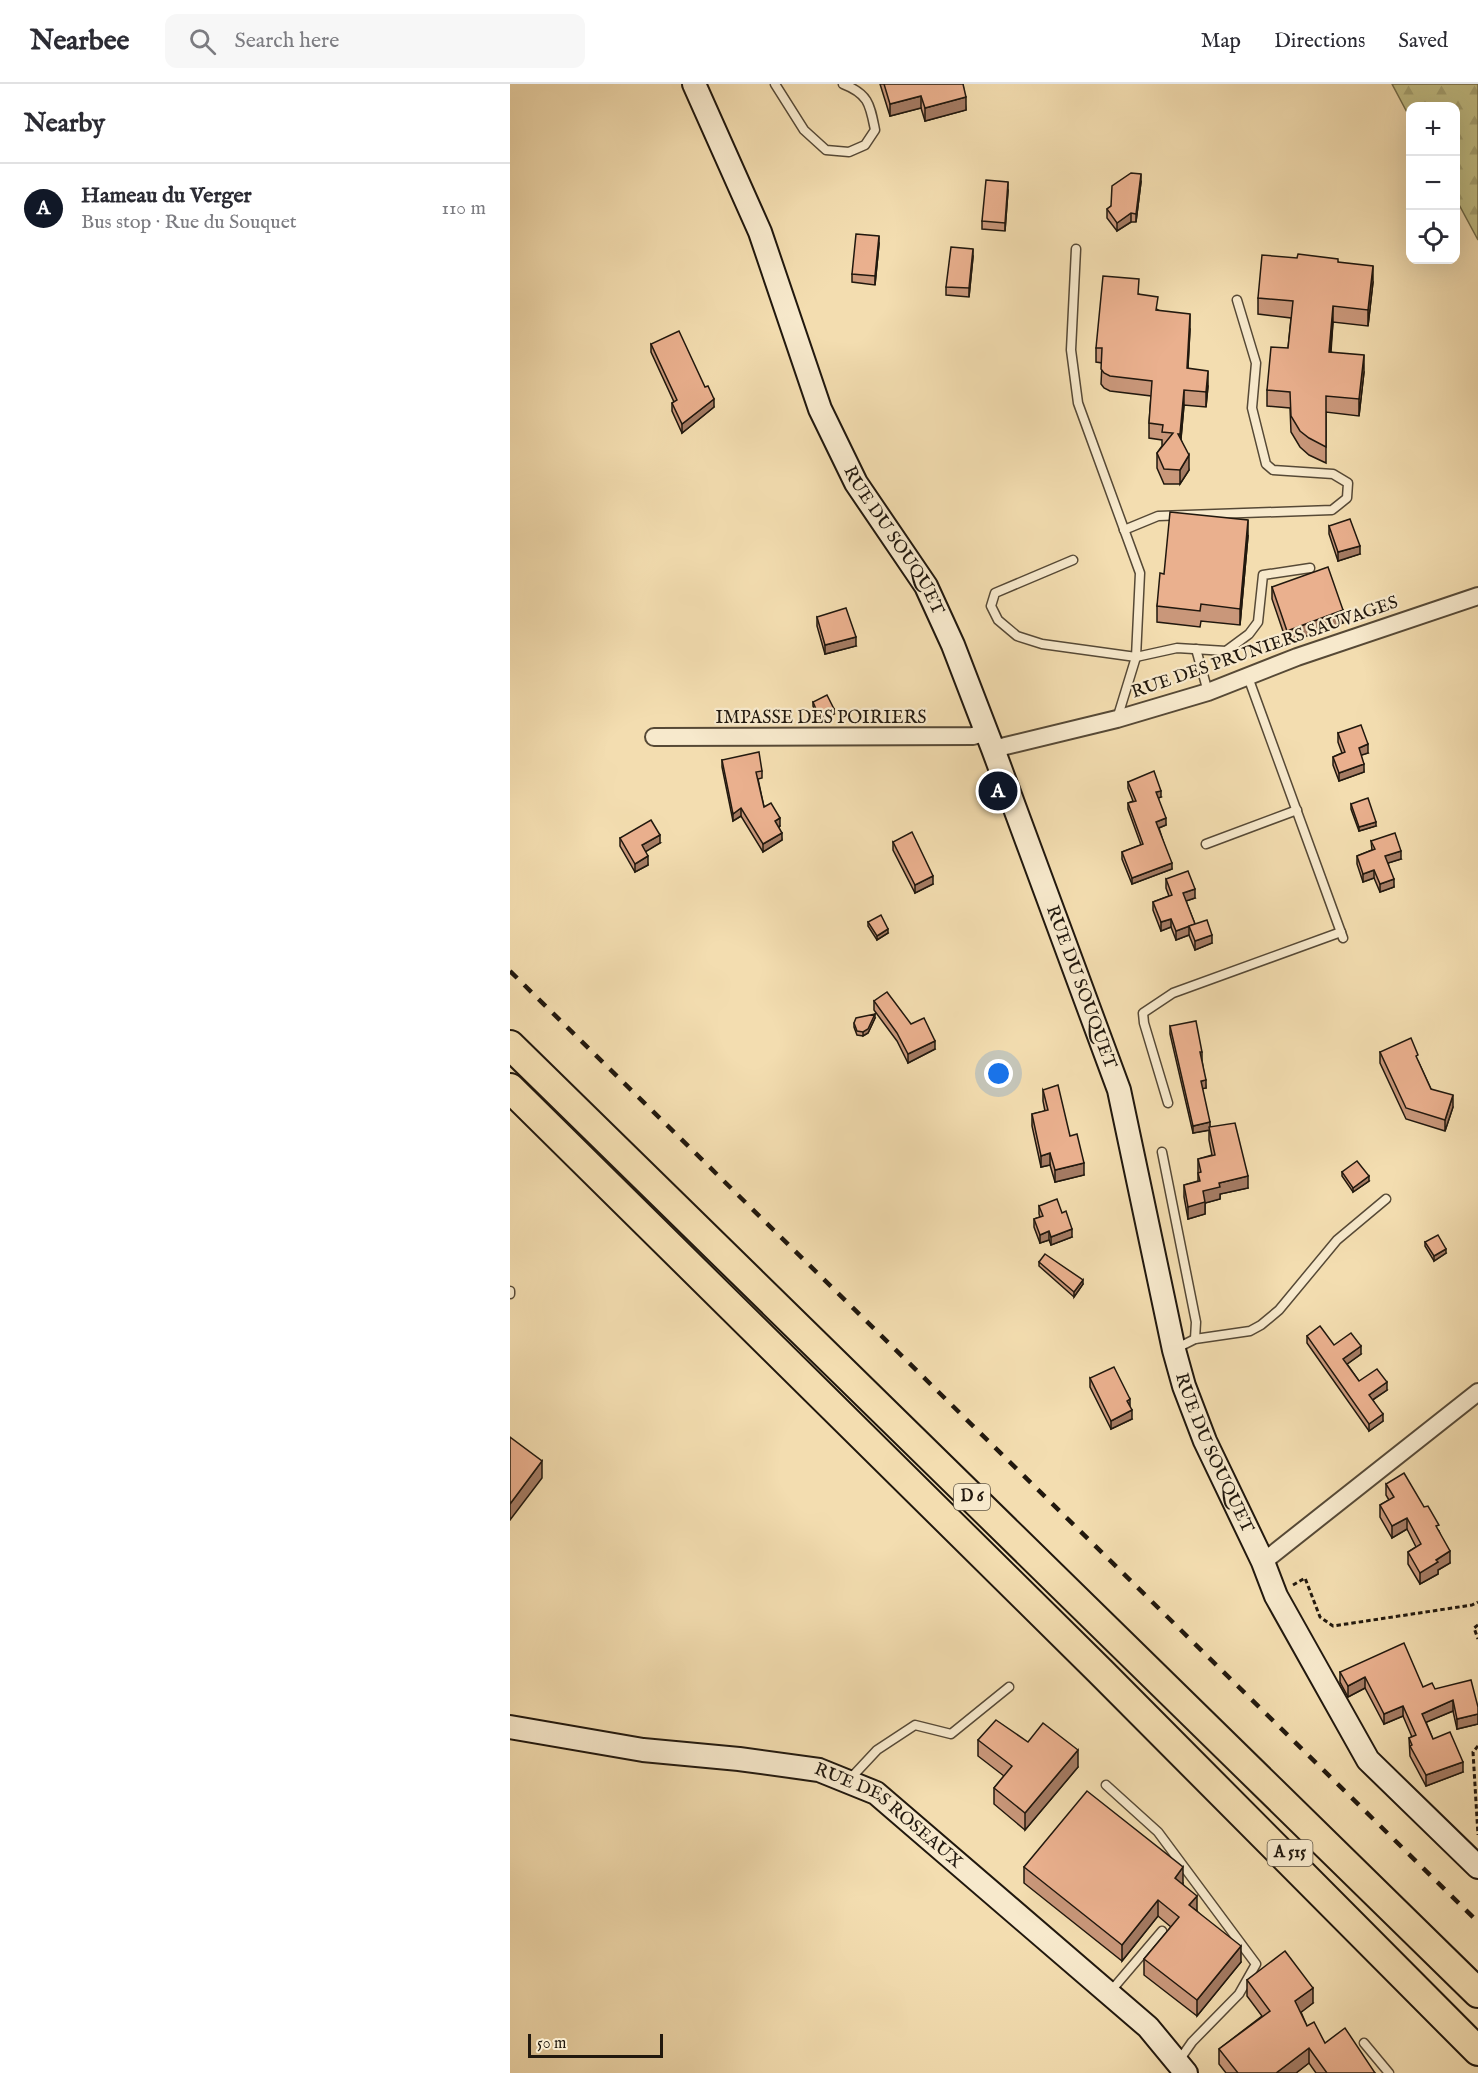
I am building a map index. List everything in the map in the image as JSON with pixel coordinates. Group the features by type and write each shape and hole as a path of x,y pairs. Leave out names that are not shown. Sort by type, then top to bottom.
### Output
{"highway":[{"name":"D 6","path":"510,1045 1434,1950"},
{"name":"D 6","path":"510,1088 1101,1672"},
{"path":"1101,1672 1478,2050"},
{"name":"A 515","path":"1101,1672 1398,1956 1478,2036"},
{"path":"1434,1950 1478,1984"},
{"path":"1434,1950 1478,1993"}],"street":[{"name":"RUE DU SOUQUET","path":"694,84 759,232 820,409 856,483 926,586 953,645 990,740 1119,1090 1174,1350 1184,1386 1205,1441 1263,1562 1276,1596 1368,1760 1478,1867"},
{"name":"RUE DES PRUNIERS SAUVAGES","path":"990,740 1117,719 1208,692 1297,657 1478,596"},
{"name":"IMPASSE DES POIRIERS","path":"654,737 973,736 990,740"},
{"path":"1263,1562 1478,1392"},
{"name":"RUE DES ROSEAUX","path":"510,1727 643,1750 739,1759 819,1770 876,1792 1148,2027 1182,2068"}],"lane":[{"path":"775,84 804,130 826,150 849,152 865,145 875,130 871,108 859,90 843,84"},
{"path":"1076,249 1071,350 1078,403 1140,573 1136,657 1117,719"},
{"path":"1124,530 1158,516 1332,510 1347,498 1348,483 1333,474 1273,470 1266,464 1252,408 1256,363 1237,300"},
{"path":"1073,560 995,593 991,606 998,620 1017,636 1042,644 1136,657 1177,648 1226,651 1249,634 1258,622 1263,575 1310,568"},
{"path":"1196,649 1208,692"},
{"path":"1168,1103 1143,1023 1143,1013 1173,993 1342,935 1248,676"},
{"path":"1206,844 1297,810"},
{"path":"1162,1152 1196,1322 1195,1339"},
{"path":"1174,1350 1195,1339 1250,1331 1261,1325 1279,1310 1337,1240 1386,1199"},
{"path":"849,1781 877,1750 915,1725 951,1734 1009,1687"},
{"path":"1106,1785 1158,1832 1256,1964 1239,1994 1192,2042 1182,2068"},
{"path":"1109,1993 1162,1930"},
{"path":"1364,2043 1389,2073"}],"path":[{"path":"1276,1596 1305,1578 1320,1617 1333,1626 1472,1605 1478,1602"},
{"path":"1478,1625 1474,1628 1478,1640"},
{"path":"1478,1746 1473,1752 1478,1835"}],"green space":[{"path":"1392,84 1478,84 1478,240 1460,206 1460,102 1406,102 1406,110"}],"building":[{"path":"884,84 963,84 966,97 925,108 921,96 890,104"},
{"path":"1131,173 1141,174 1136,214 1131,213 1117,223 1107,209 1111,206 1112,186"},
{"path":"986,180 1008,182 1005,223 982,221"},
{"path":"856,234 879,236 875,276 852,274"},
{"path":"951,247 973,249 969,288 946,287"},
{"path":"1298,254 1373,266 1368,310 1333,306 1329,352 1364,355 1359,399 1326,396 1326,447 1300,431 1291,416 1290,392 1267,390 1271,347 1288,348 1293,301 1258,298 1262,255 1297,258"},
{"path":"1103,276 1139,279 1138,294 1158,297 1156,310 1190,314 1187,368 1208,371 1206,392 1184,390 1180,434 1178,434 1189,455 1180,470 1164,469 1157,453 1173,433 1162,432 1163,425 1149,423 1152,381 1110,376 1101,369 1102,348 1096,348"},
{"path":"679,331 705,387 708,386 714,399 682,424 672,403 677,400 651,344"},
{"path":"1170,512 1248,520 1240,609 1201,604 1200,611 1157,606 1160,573 1164,574"},
{"path":"1350,519 1360,546 1338,552 1329,526"},
{"path":"1328,567 1343,610 1287,631 1272,587"},
{"path":"846,608 856,637 825,645 817,617"},
{"path":"827,695 834,709 819,716 813,702"},
{"path":"1361,725 1368,744 1359,748 1364,764 1339,773 1333,757 1345,752 1338,733"},
{"path":"759,752 762,771 756,772 764,807 771,803 780,818 775,821 782,833 763,844 741,808 733,814 722,760"},
{"path":"1154,771 1161,791 1156,792 1166,818 1156,822 1172,863 1132,878 1122,852 1143,844 1128,803 1136,801 1128,782"},
{"path":"1368,798 1376,822 1359,827 1351,804"},
{"path":"651,820 660,835 642,845 648,856 635,864 620,838"},
{"path":"912,832 933,876 915,885 893,842"},
{"path":"1395,833 1401,851 1385,856 1394,879 1380,884 1374,870 1363,874 1357,856 1375,849 1371,841"},
{"path":"1188,871 1195,889 1183,893 1195,924 1176,931 1171,919 1161,922 1153,902 1172,895 1166,879"},
{"path":"881,915 888,929 877,936 868,922"},
{"path":"1207,920 1212,935 1195,941 1189,926"},
{"path":"887,992 911,1024 924,1018 935,1041 908,1054 897,1033 874,1001"},
{"path":"875,1014 868,1029 863,1032 857,1031 854,1023 856,1018"},
{"path":"1196,1021 1206,1080 1201,1081 1210,1122 1193,1126 1170,1026"},
{"path":"1411,1038 1418,1055 1416,1056 1431,1089 1453,1095 1445,1120 1406,1108 1380,1052"},
{"path":"1058,1085 1070,1136 1077,1134 1084,1163 1055,1170 1050,1153 1041,1156 1032,1114 1048,1110 1043,1090"},
{"path":"1235,1123 1248,1176 1219,1183 1220,1187 1203,1191 1205,1202 1188,1207 1184,1185 1200,1181 1198,1173 1201,1172 1198,1159 1215,1155 1209,1127"},
{"path":"1357,1161 1369,1176 1353,1188 1342,1172"},
{"path":"1057,1199 1062,1213 1066,1211 1072,1229 1051,1237 1049,1231 1040,1235 1034,1219 1043,1216 1039,1206"},
{"path":"1438,1235 1446,1249 1434,1256 1425,1242"},
{"path":"1045,1254 1083,1280 1074,1292 1039,1262"},
{"path":"1320,1326 1334,1345 1351,1333 1361,1346 1343,1359 1359,1381 1377,1369 1387,1382 1369,1395 1383,1414 1369,1424 1307,1336"},
{"path":"1114,1367 1130,1399 1127,1401 1132,1410 1111,1421 1090,1378"},
{"path":"510,1437 542,1461 510,1504"},
{"path":"1404,1473 1424,1507 1428,1506 1450,1551 1420,1573 1408,1552 1421,1544 1407,1518 1392,1526 1380,1505 1394,1497 1386,1484"},
{"path":"1404,1643 1423,1687 1432,1683 1435,1689 1471,1680 1478,1707 1478,1714 1457,1719 1453,1700 1422,1714 1433,1739 1450,1732 1463,1762 1426,1775 1410,1746 1412,1745 1409,1738 1416,1735 1403,1706 1384,1714 1365,1677 1348,1686 1340,1672"},
{"path":"996,1720 1028,1742 1043,1723 1078,1750 1025,1813 994,1788 1012,1766 978,1740"},
{"path":"1087,1791 1183,1867 1175,1878 1197,1896 1189,1905 1241,1946 1197,2000 1144,1959 1179,1917 1158,1900 1122,1945 1024,1867"},
{"path":"1285,1951 1313,1988 1295,2001 1307,2026 1314,2022 1325,2043 1345,2028 1375,2073 1327,2073 1309,2048 1276,2073 1238,2073 1219,2049 1270,2011 1247,1980"}],"railway":[{"path":"510,971 1478,1922"}],"place":[{"name":"Hameau du Verger","path":"998,791"}]}
